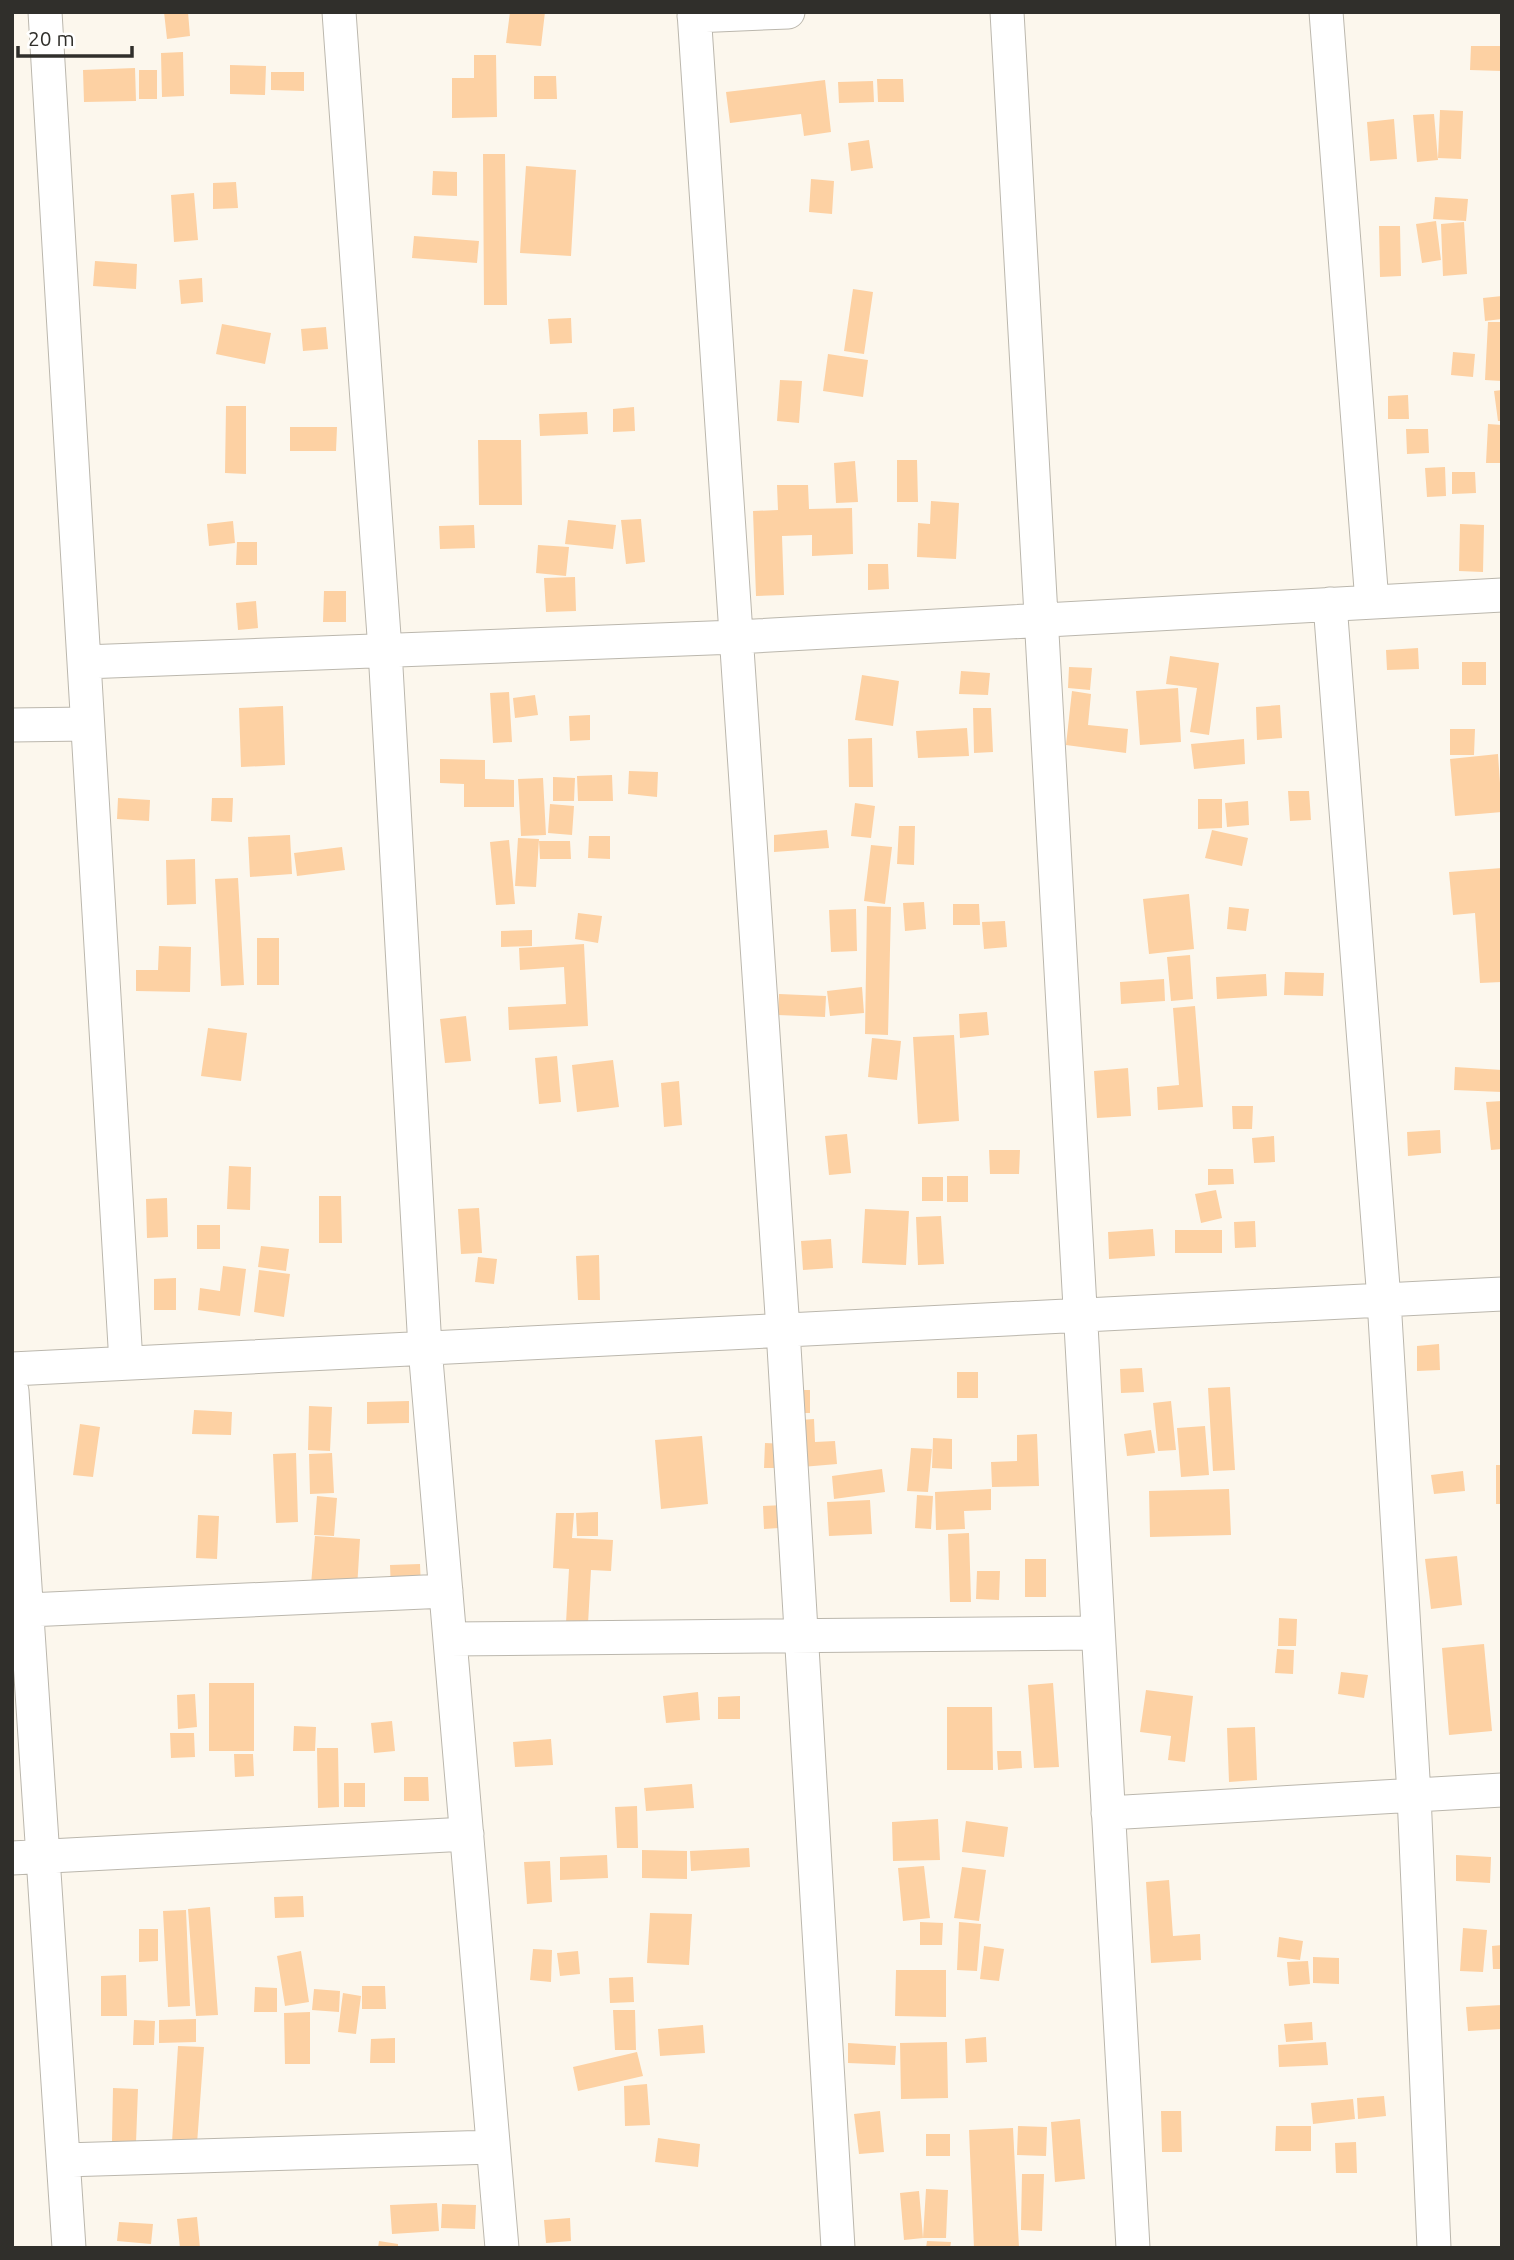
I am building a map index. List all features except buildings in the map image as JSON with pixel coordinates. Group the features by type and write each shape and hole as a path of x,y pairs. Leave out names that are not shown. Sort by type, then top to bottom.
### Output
{"street":[{"path":"45,12 126,1363"},
{"path":"339,12 385,650 425,1348 502,2248"},
{"path":"788,12 694,14 783,1330 838,2248"},
{"path":"1006,12 1133,2248"},
{"path":"1326,12 1372,602"},
{"path":"84,662 736,637 1502,595"},
{"path":"1330,604 1384,1300 1414,1795 1434,2248"},
{"path":"12,725 88,724"},
{"path":"12,1368 1502,1294"},
{"path":"12,1391 46,1856 69,2248"},
{"path":"28,1610 446,1591"},
{"path":"450,1639 1097,1633"},
{"path":"1108,1813 1502,1790"},
{"path":"12,1858 467,1833"},
{"path":"64,2160 493,2147"}]}
